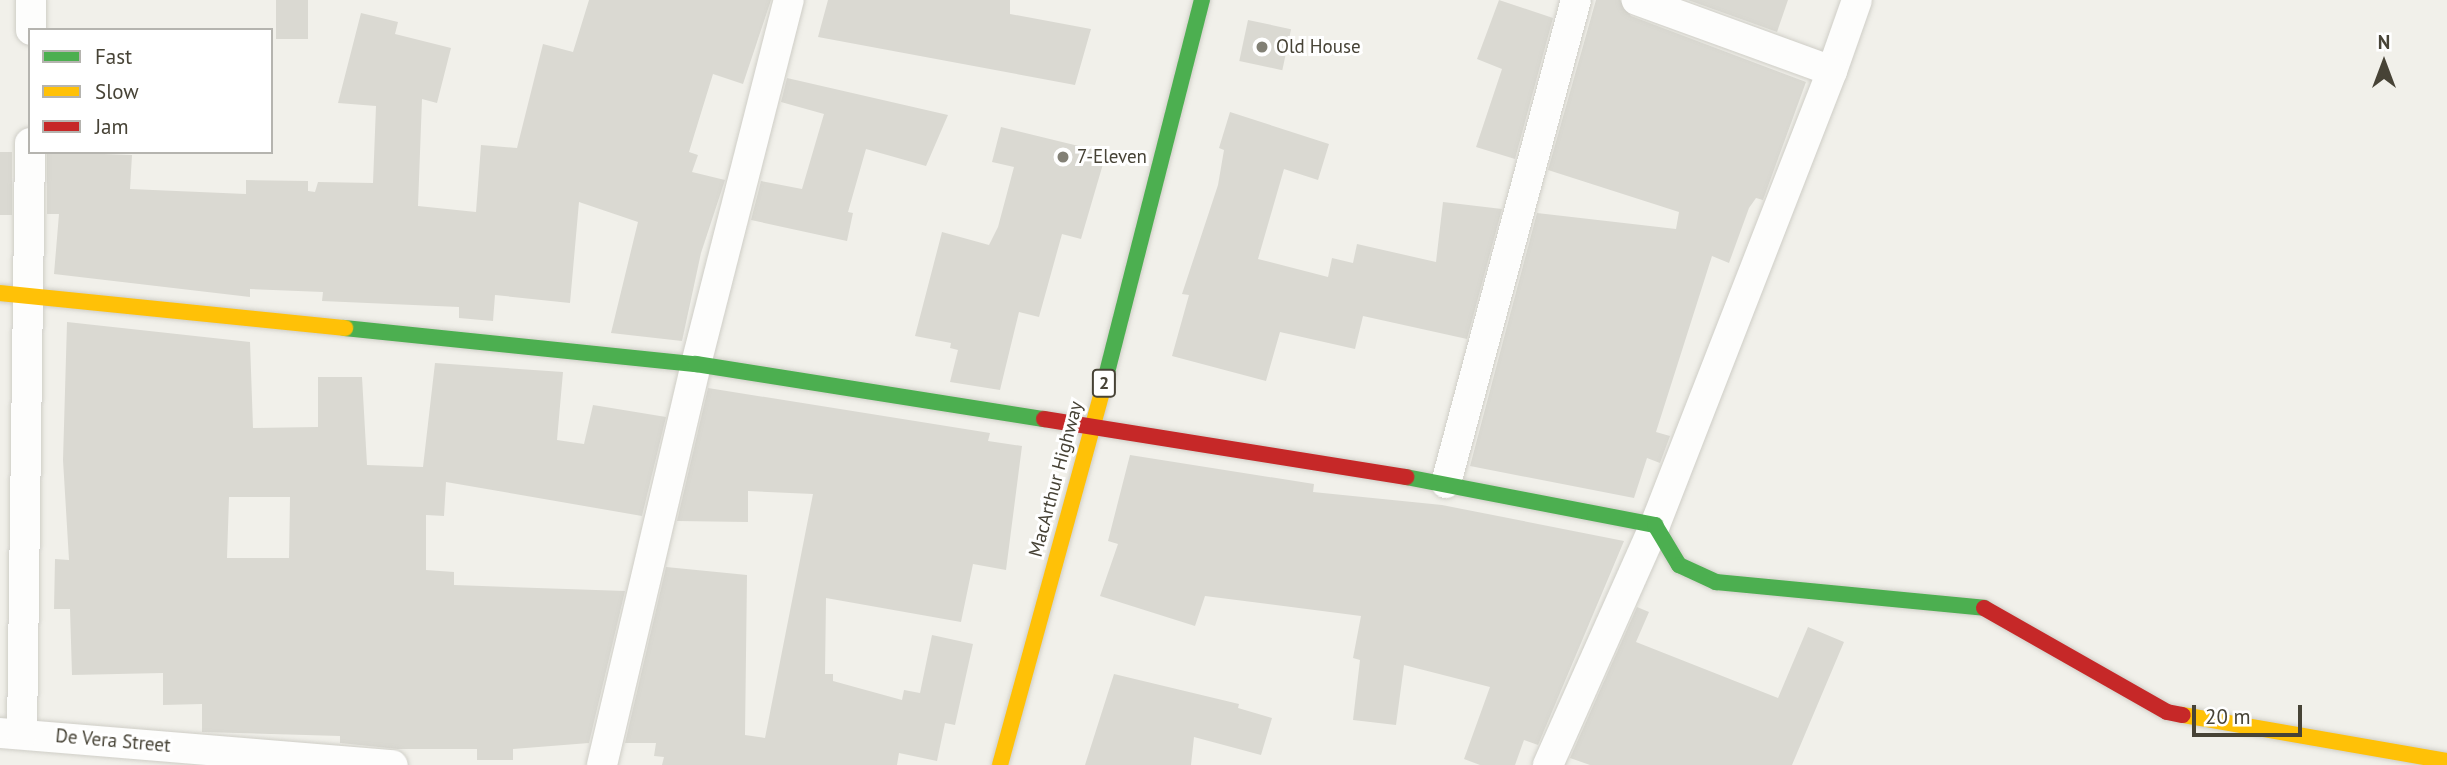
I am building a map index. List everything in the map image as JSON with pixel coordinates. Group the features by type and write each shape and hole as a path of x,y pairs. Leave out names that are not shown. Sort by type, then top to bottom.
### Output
{"main road":[{"name":"MacArthur Highway","path":"1000,765 1093,425 1202,0"},
{"path":"14,294 696,364 1446,483 1655,525 1679,565 1716,582 1983,607 2167,712 2447,761"}],"street":[{"path":"31,0 31,28"},
{"path":"602,765 696,364 789,0"},
{"path":"1446,483 1577,0"},
{"path":"1637,0 1832,71"},
{"path":"1548,765 1655,525 1832,71 1857,0"},
{"path":"11,733 14,294 29,154"},
{"name":"De Vera Street","path":"11,733 393,765"}],"building":[{"path":"276,0 308,0 308,39 276,39"},
{"path":"589,0 771,0 743,84 713,74 689,152 698,155 692,172 725,180 701,253 682,341 611,333 638,222 579,202 570,303 495,295 493,321 459,318 459,307 322,301 323,292 250,289 250,297 54,274 59,214 47,214 47,154 132,155 130,189 246,194 246,180 308,181 308,191 315,192 318,182 373,183 376,106 338,103 361,13 398,22 395,34 451,48 437,103 422,99 418,206 476,212 481,145 517,148 543,44 573,52"},
{"path":"828,0 1010,0 1010,14 1091,29 1075,85 818,37"},
{"path":"1499,0 1553,18 1515,159 1476,147 1502,69 1477,59"},
{"path":"1596,0 1620,0 1631,16 1806,82 1763,200 1756,198 1749,208 1729,263 1712,256 1656,432 1670,436 1660,463 1647,458 1634,498 1470,466 1537,213 1676,229 1679,212 1548,170"},
{"path":"1688,0 1788,0 1777,32"},
{"path":"1248,20 1291,29 1282,70 1239,61"},
{"path":"787,78 948,115 926,166 866,149 848,212 853,213 847,241 751,220 761,181 802,189 824,114 781,102"},
{"path":"1230,112 1329,144 1318,180 1284,169 1258,259 1328,277 1332,258 1353,263 1357,244 1436,262 1443,202 1502,209 1467,339 1363,316 1355,349 1280,332 1266,381 1172,356 1189,295 1182,294 1218,185 1224,150 1219,148"},
{"path":"1001,127 1095,150 1103,164 1081,239 1062,234 1039,317 1019,312 1000,390 950,382 958,350 950,348 951,343 915,336 942,232 989,245 998,227 1014,167 992,162"},
{"path":"0,152 12,152 12,215 0,215"},
{"path":"67,322 250,342 253,428 318,427 318,377 362,377 367,465 423,467 435,363 563,372 557,440 584,444 593,405 666,417 642,516 446,482 444,516 426,515 426,570 454,572 454,585 625,591 589,743 513,749 513,760 477,760 477,749 398,749 340,743 340,736 202,732 202,704 163,705 163,673 72,675 70,609 54,609 55,559 69,560 63,460","holes":["229,497 290,497 289,558 227,558"]},
{"path":"708,388 990,433 988,441 1022,446 1006,570 973,564 961,622 826,598 825,674 833,674 833,681 902,700 904,690 920,693 932,635 973,644 955,725 945,723 937,761 899,753 897,765 662,765 664,757 654,756 656,743 625,743 666,567 747,575 745,735 765,738 813,494 748,491 748,522 677,521"},
{"path":"1130,455 1314,484 1313,492 1442,505 1624,541 1538,745 1524,740 1515,765 1480,765 1464,759 1490,687 1404,665 1396,725 1353,720 1360,660 1353,658 1361,616 1205,596 1195,626 1100,596 1118,544 1108,541"},
{"path":"1637,607 1649,612 1636,642 1778,698 1808,627 1844,642 1792,765 1590,765 1570,758"},
{"path":"1114,674 1239,704 1238,708 1272,718 1261,755 1194,737 1191,765 1085,765"}],"traffic: fast":[{"path":"1102,392 1202,0"},
{"path":"345,328 696,364 1044,419"},
{"path":"1406,477 1655,525 1679,565 1716,582 1984,608"}],"traffic: slow":[{"path":"0,293 345,328"},
{"path":"1000,765 1102,392"},
{"path":"2183,715 2447,761"}],"traffic: jam":[{"path":"1044,419 1406,477"},
{"path":"1984,608 2167,712 2183,715"}],"place":[{"name":"Old House","path":"1262,47"},
{"name":"7-Eleven","path":"1063,157"}]}
